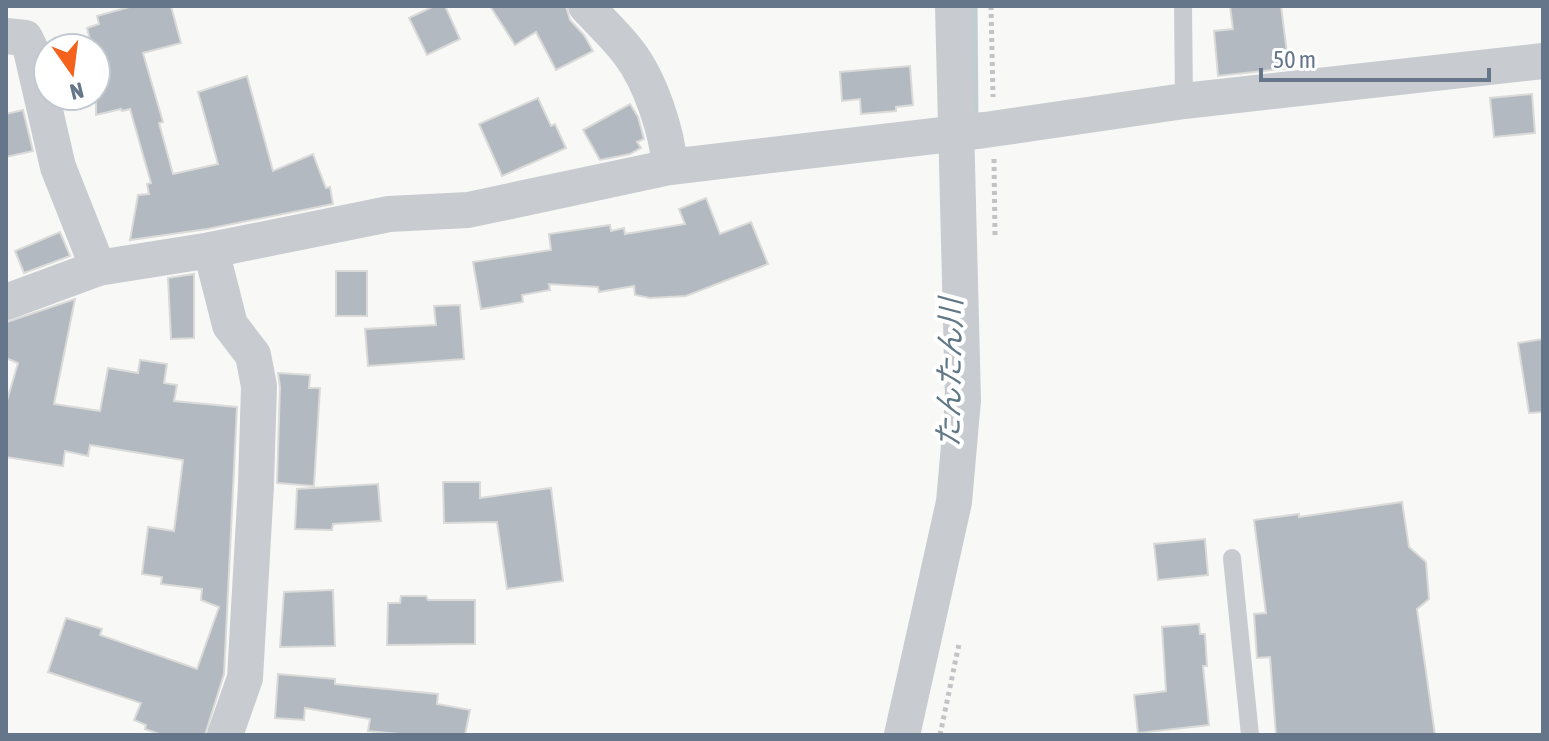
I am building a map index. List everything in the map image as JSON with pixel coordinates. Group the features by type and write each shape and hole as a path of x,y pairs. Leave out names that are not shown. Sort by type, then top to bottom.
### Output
{"street":[{"path":"586,6 631,55 668,140 670,167"},
{"path":"902,735 954,502 963,400 969,132 953,6"},
{"path":"6,36 25,38 31,50 58,167 98,268"},
{"path":"6,302 98,268 211,250 389,214 468,210 670,167 969,132 1184,101 1543,61"},
{"path":"211,250 230,325 253,355 259,386 245,678 225,735"}],"lane":[{"path":"1183,6 1184,101"},
{"path":"1232,558 1250,735"}],"building":[{"path":"133,6 171,6 181,43 143,53 163,122 159,123 173,174 218,164 198,92 247,76 273,171 313,154 326,188 330,187 333,204 207,229 130,240 138,195 149,194 147,184 151,183 130,109 112,111 112,32 88,32 87,28 99,24 97,16"},
{"path":"434,6 445,6 460,39 427,55 409,18"},
{"path":"490,6 566,6 570,20 593,51 556,70 536,32 515,45"},
{"path":"1230,6 1281,6 1289,68 1218,76 1214,31 1233,29"},
{"path":"910,66 913,105 896,107 896,111 861,114 860,99 842,101 840,72"},
{"path":"1532,94 1535,133 1494,137 1490,98"},
{"path":"538,98 566,148 502,176 479,124"},
{"path":"630,104 638,117 644,139 637,142 641,148 630,154 600,160 583,130"},
{"path":"23,110 33,151 6,157 6,114"},
{"path":"706,198 720,234 751,222 768,264 686,296 650,298 635,295 634,286 599,292 598,287 549,284 550,290 522,295 523,302 481,309 473,262 551,250 549,234 610,225 611,231 624,228 625,234 685,224 679,209"},
{"path":"60,232 70,256 24,273 15,251"},
{"path":"336,271 367,271 367,316 336,316"},
{"path":"194,274 194,338 171,339 168,278"},
{"path":"75,299 54,404 100,411 108,368 138,373 140,360 167,364 164,383 177,385 174,401 237,407 224,674 205,735 162,735 145,729 146,725 134,720 141,703 48,672 66,618 102,629 100,635 197,669 219,607 201,600 202,589 161,584 162,577 142,574 148,527 174,531 183,460 90,445 88,456 65,451 63,466 6,457 6,404 18,363 6,358 7,322"},
{"path":"460,305 464,359 368,366 365,329 436,325 434,306"},
{"path":"1543,339 1543,412 1529,413 1518,343"},
{"path":"278,373 310,375 309,388 320,388 314,486 277,483"},
{"path":"443,482 480,482 480,498 551,488 563,581 507,589 497,522 444,523"},
{"path":"378,484 381,521 333,524 332,530 295,529 297,489"},
{"path":"1402,502 1409,547 1426,562 1429,599 1417,609 1435,735 1276,735 1270,657 1257,658 1254,614 1266,613 1254,520 1299,514 1299,517"},
{"path":"1205,539 1208,575 1158,580 1154,544"},
{"path":"333,590 335,646 280,647 284,592"},
{"path":"401,596 426,596 428,600 475,600 475,644 387,645 388,603 400,603"},
{"path":"1199,624 1200,634 1205,634 1207,666 1203,666 1209,725 1138,733 1134,695 1166,691 1162,627"},
{"path":"278,674 335,679 335,684 438,694 437,704 470,710 465,735 368,731 370,719 305,708 304,720 275,718"}],"waterway":[{"name":"たんたん川","path":"973,6 974,125"}]}
